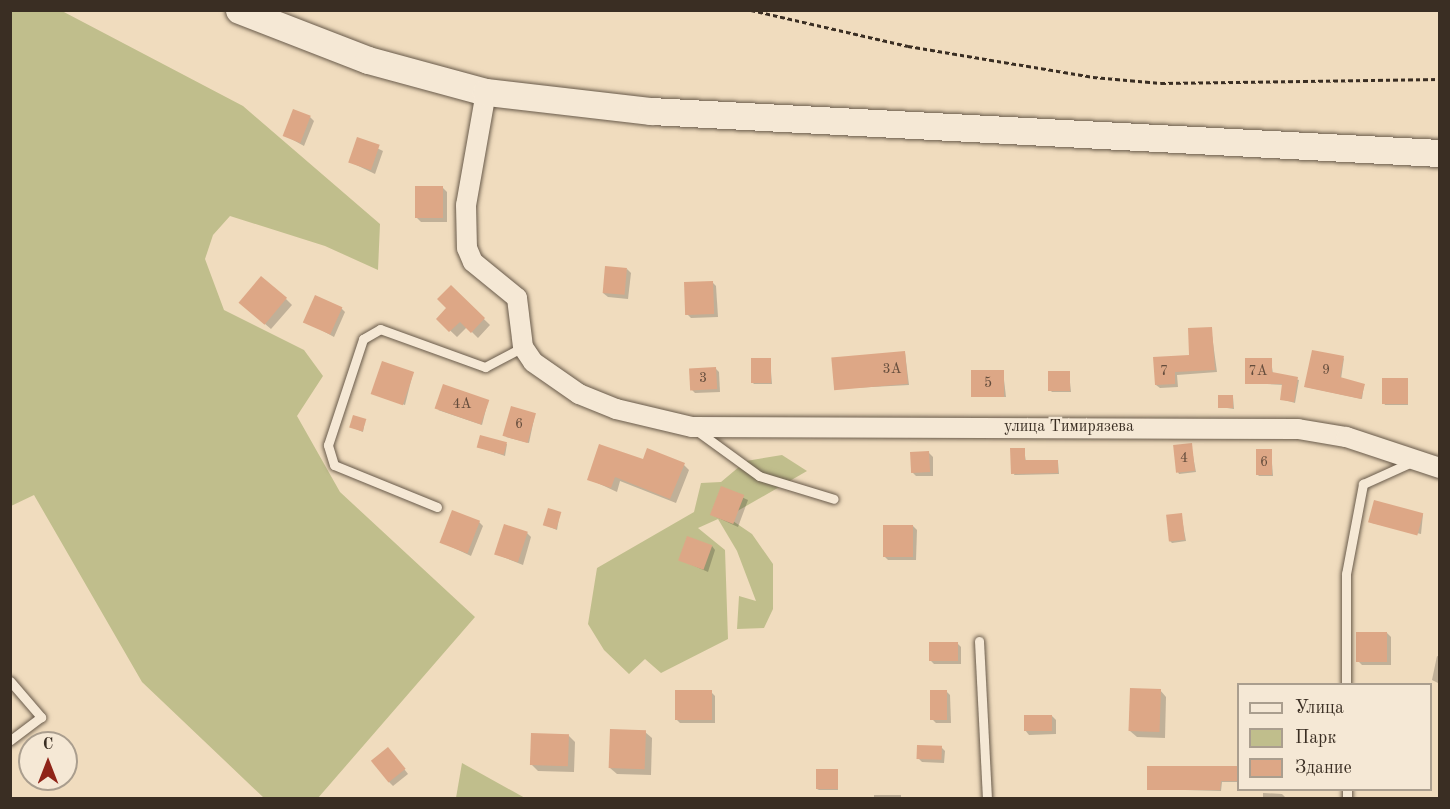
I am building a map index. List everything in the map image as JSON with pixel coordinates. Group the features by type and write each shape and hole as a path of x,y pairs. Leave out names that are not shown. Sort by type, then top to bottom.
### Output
{"main road":[{"path":"239,10 368,60 486,92 651,111 1440,153"}],"street":[{"path":"486,92 466,205 467,248 473,262 517,298 523,347"},
{"name":"улица Тимирязева","path":"523,347 549,376 579,394 616,409 692,427 1298,429 1346,437 1440,468"}],"lane":[{"path":"437,507 334,465 327,445 363,339 380,329 485,368 523,347"},
{"path":"692,427 759,476 834,499"},
{"path":"1346,683 1346,574 1363,484 1417,460"},
{"path":"979,641 987,798"},
{"path":"10,681 41,717 10,740"}],"path":[{"path":"751,10 908,46 1093,77 1161,83 1440,79"}],"green space":[{"path":"11,10 62,11 243,106 380,224 378,270 325,246 230,216 213,235 205,259 224,310 304,350 323,376 297,416 340,492 475,617 318,798 264,798 142,682 34,495 11,506"},
{"path":"782,455 807,471 727,517 752,534 773,564 773,609 764,628 737,629 739,596 756,601 737,551 718,519 698,528 725,550 728,639 661,673 645,659 629,674 604,650 588,624 597,568 694,512 701,483 721,482 746,461"},
{"path":"462,763 525,798 456,798"}],"building":[{"path":"293,109 311,116 300,143 283,136"},
{"path":"357,137 380,145 371,170 348,163"},
{"path":"415,186 443,186 443,218 415,218"},
{"path":"605,266 627,268 625,295 603,293"},
{"path":"261,276 287,298 265,325 239,303"},
{"path":"713,281 714,314 685,315 684,282"},
{"path":"451,285 485,318 471,333 460,322 449,332 436,319 446,308 437,299"},
{"path":"315,295 342,307 330,335 303,322"},
{"path":"1212,327 1215,370 1175,372 1175,384 1155,385 1153,357 1189,355 1188,328"},
{"path":"1312,350 1344,356 1340,377 1365,384 1361,399 1304,387"},
{"path":"905,351 908,384 834,390 831,357"},
{"path":"751,358 771,358 771,383 751,383"},
{"path":"1245,358 1272,358 1272,372 1298,377 1294,402 1280,400 1282,384 1245,384"},
{"path":"382,361 414,372 403,405 371,394"},
{"path":"716,367 717,389 690,390 689,368"},
{"path":"971,370 1004,370 1004,397 971,397"},
{"path":"1048,371 1070,371 1070,391 1048,391"},
{"path":"1382,378 1408,378 1408,404 1382,404"},
{"path":"443,384 489,400 481,425 435,409"},
{"path":"1218,395 1233,395 1233,408 1218,408"},
{"path":"511,406 536,413 527,443 502,436"},
{"path":"353,415 366,419 363,432 349,427"},
{"path":"480,435 507,442 504,455 477,448"},
{"path":"1192,443 1195,471 1176,473 1173,445"},
{"path":"599,444 643,459 647,448 685,463 670,499 615,477 611,488 587,480"},
{"path":"1010,448 1025,448 1025,460 1058,460 1058,473 1011,474"},
{"path":"1256,449 1272,449 1272,475 1256,475"},
{"path":"929,451 930,472 911,473 910,452"},
{"path":"721,486 744,495 733,524 710,515"},
{"path":"1374,500 1423,513 1417,535 1368,522"},
{"path":"548,508 561,512 556,529 543,525"},
{"path":"452,510 480,521 467,553 439,543"},
{"path":"1182,513 1185,540 1169,542 1166,515"},
{"path":"504,524 528,532 518,562 494,554"},
{"path":"883,525 913,525 913,557 883,557"},
{"path":"687,536 712,545 703,570 678,560"},
{"path":"1356,632 1387,632 1387,662 1356,662"},
{"path":"929,642 958,642 958,661 929,661"},
{"path":"1130,688 1161,689 1159,732 1128,731"},
{"path":"675,690 712,690 712,720 675,720"},
{"path":"930,690 947,690 947,720 930,720"},
{"path":"1024,715 1052,715 1052,731 1024,731"},
{"path":"610,729 646,730 645,769 609,768"},
{"path":"531,733 569,734 568,766 530,765"},
{"path":"917,745 942,746 941,760 917,759"},
{"path":"388,747 406,769 389,783 371,761"},
{"path":"1147,766 1237,766 1237,781 1221,781 1220,790 1147,790"},
{"path":"816,769 838,769 838,789 816,789"}]}
